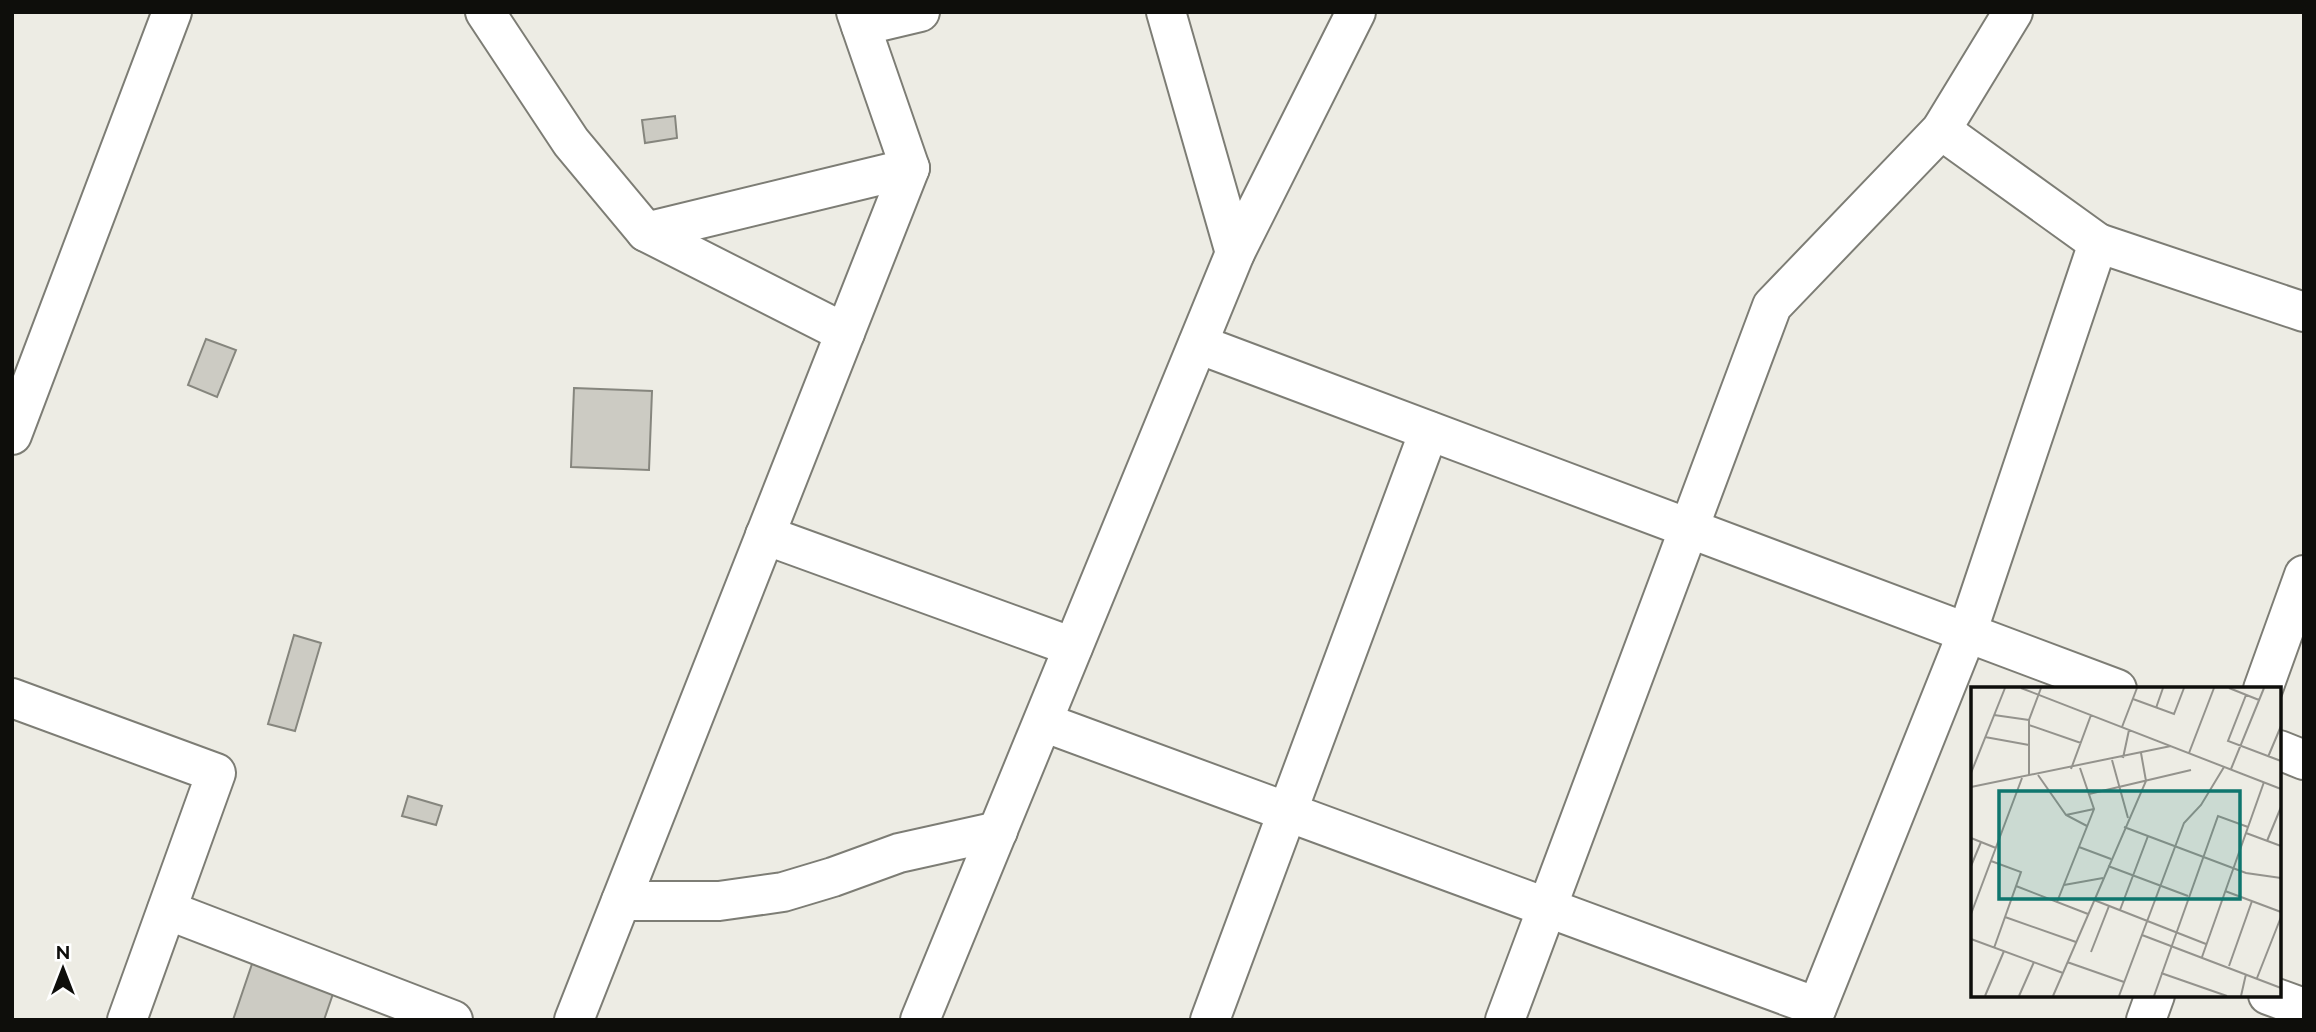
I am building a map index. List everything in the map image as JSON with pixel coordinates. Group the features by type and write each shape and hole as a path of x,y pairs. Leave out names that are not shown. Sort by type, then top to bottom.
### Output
{"street":[{"path":"12,435 172,12"},
{"path":"485,12 571,142 646,232 845,333"},
{"path":"574,1020 910,168 859,19 920,12"},
{"path":"1166,12 1235,253"},
{"path":"920,1020 1235,253 1356,12"},
{"path":"1505,1020 1772,306 1941,130 2012,12"},
{"path":"1941,130 2098,243 2304,312"},
{"path":"646,232 910,168"},
{"path":"1042,722 1547,908 1814,1013 1967,633 2098,243"},
{"path":"1198,344 2112,687"},
{"path":"1210,1020 1429,431"},
{"path":"765,535 1073,647"},
{"path":"2264,687 2304,575"},
{"path":"12,698 216,773 127,1020"},
{"path":"2281,751 2304,760"},
{"path":"621,901 719,901 783,892 899,853 998,831"},
{"path":"167,910 453,1020"},
{"path":"2146,1020 2154,997"},
{"path":"2273,997 2304,1009"}],"building":[{"path":"675,116 677,138 645,143 642,120"},
{"path":"206,339 236,350 217,397 188,385"},
{"path":"574,388 652,391 649,470 571,467"},
{"path":"294,635 321,643 295,731 268,724"},
{"path":"408,796 442,806 436,825 402,816"},
{"path":"253,961 335,988 324,1020 233,1020"}]}
